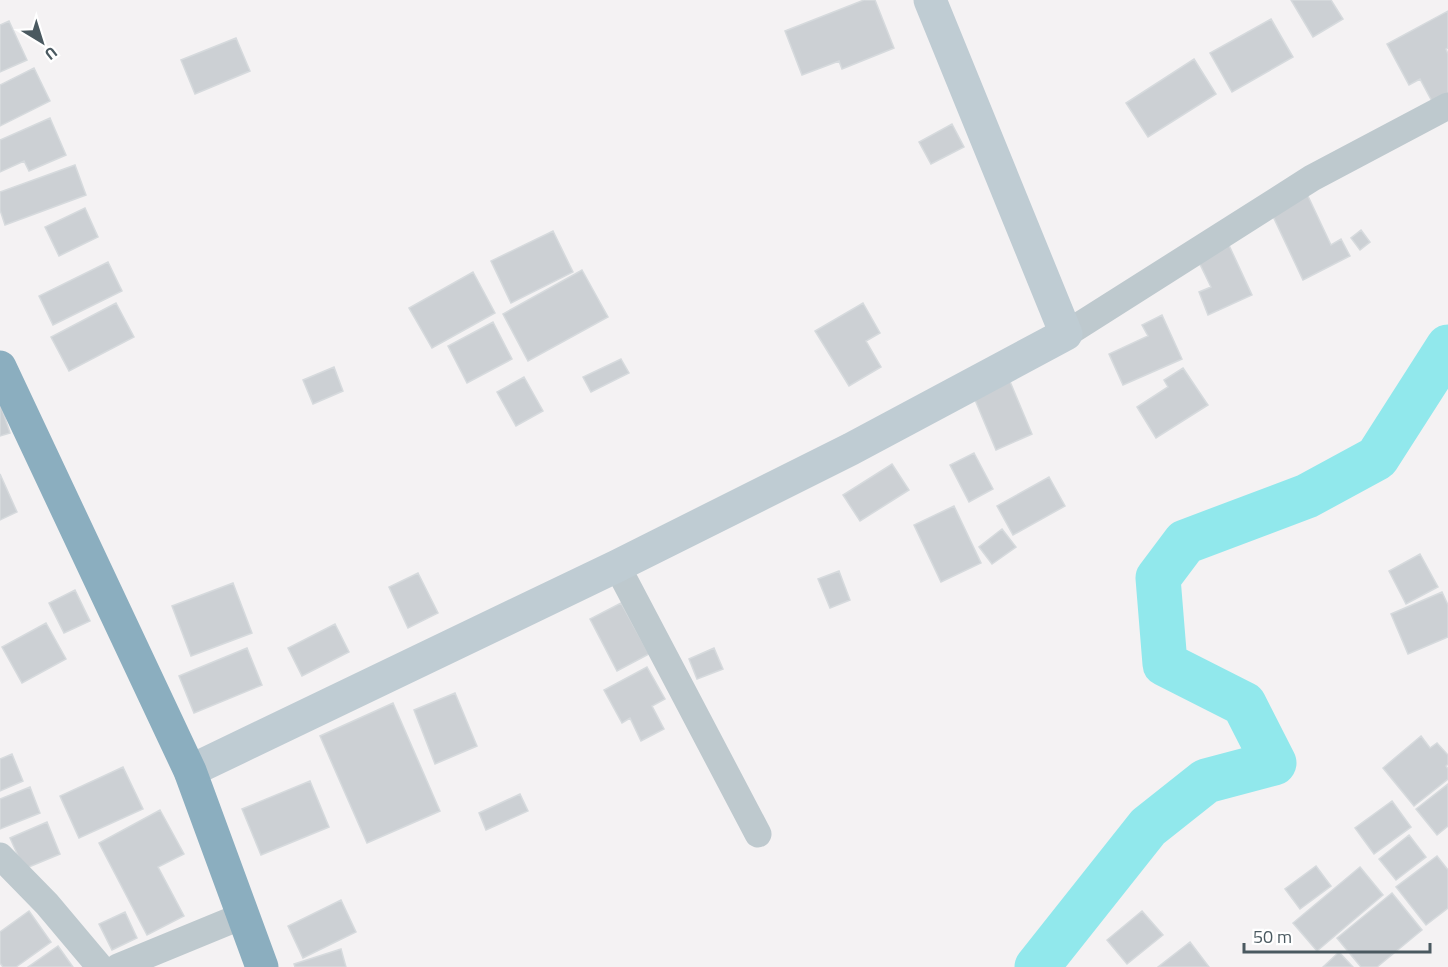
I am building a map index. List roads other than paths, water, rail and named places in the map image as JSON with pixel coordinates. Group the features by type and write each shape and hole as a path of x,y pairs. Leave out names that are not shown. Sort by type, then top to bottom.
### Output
{"highway":[{"path":"0,367 190,771 262,967"}],"street":[{"path":"930,0 1066,334"},
{"path":"190,771 617,566 851,449 1066,334 1312,178 1448,106"},
{"path":"617,566 758,834"},
{"path":"0,856 47,904 100,967"},
{"path":"118,967 242,916"}],"waterway":[{"path":"1037,967 1148,827 1206,781 1274,763 1244,704 1165,664 1158,578 1185,542 1307,496 1377,458 1448,347"}]}
